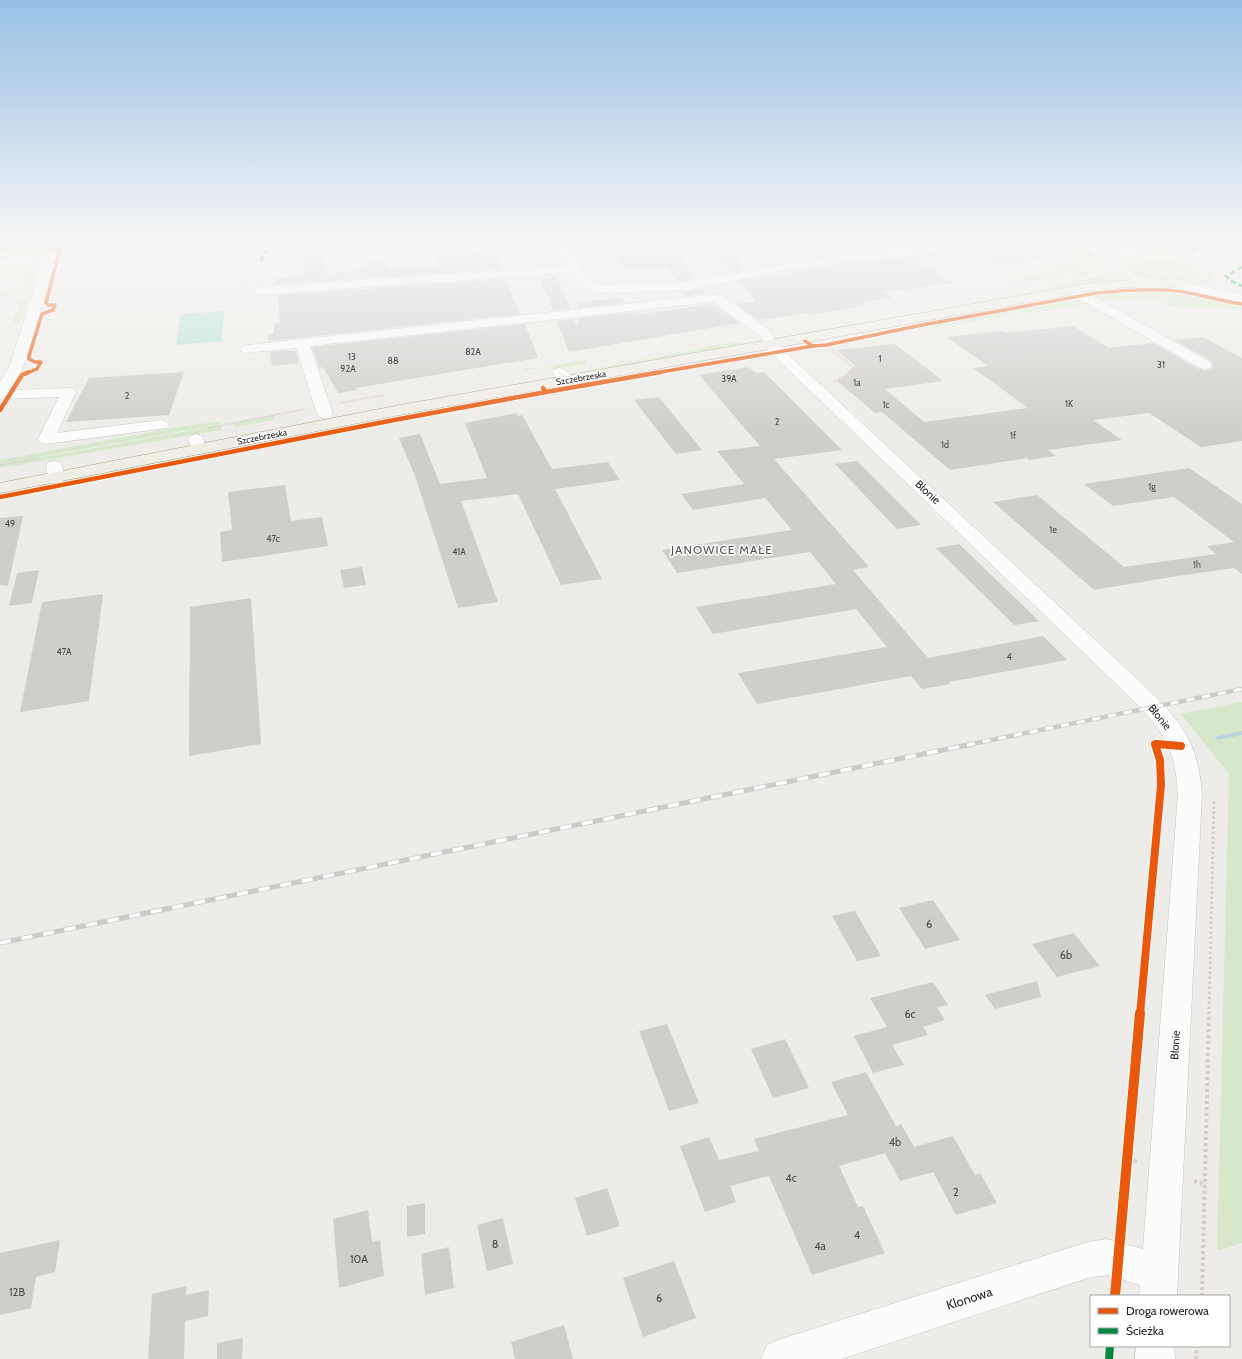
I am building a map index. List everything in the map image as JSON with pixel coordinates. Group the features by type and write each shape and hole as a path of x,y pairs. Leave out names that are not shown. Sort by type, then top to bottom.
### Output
{"main road":[{"name":"Szczebrzeska","path":"197,444 326,414 563,376 768,339 919,309"},
{"name":"Szczebrzeska","path":"768,339 955,309"},
{"name":"Szczebrzeska","path":"0,488 55,472 197,444 359,417 563,376"},
{"name":"Szczebrzeska","path":"0,476 55,472"}],"street":[{"path":"34,309 16,368 3,390 69,392 46,439 161,425"},
{"name":"Błonie","path":"302,344 614,309"},
{"name":"Błonie","path":"731,309 768,339 816,388 885,451 1143,697 1165,721 1185,755 1189,778 1190,812 1159,1284"},
{"path":"1107,309 1205,365"},
{"path":"247,349 302,344 326,414"},
{"name":"Klonowa","path":"781,1359 1088,1260 1107,1257 1118,1259 1159,1284"},
{"path":"1155,1347 1155,1359"}],"path":[{"path":"44,365 47,360"},
{"path":"3,390 22,375 37,369 41,362 31,361"},
{"path":"1202,1295 1215,819"},
{"path":"1196,1359 1197,1347"}],"green space":[{"path":"17,309 24,309 19,323 9,327"},
{"path":"942,309 949,309 823,331 821,330"},
{"path":"1016,309 1053,309 1023,314 1013,310"},
{"path":"224,311 222,341 176,345 181,314"},
{"path":"1006,311 1014,315 934,327 929,325"},
{"path":"733,342 754,343 584,373 585,371"},
{"path":"585,360 587,363 586,364 556,369 549,366"},
{"path":"273,415 275,419 273,420 237,427 232,423"},
{"path":"219,422 221,424 0,464 0,460 190,425"},
{"path":"221,425 223,429 221,430 0,468 0,465"},
{"path":"182,457 186,458 67,482 75,479"},
{"path":"1242,702 1242,1243 1217,1251 1229,774 1181,714"}],"building":[{"path":"279,309 518,309 520,314 268,341 268,334 274,334 274,323 280,323"},
{"path":"674,309 721,309 740,323 569,352 557,321 574,319 578,329 578,318 639,312 641,314"},
{"path":"743,309 840,309 807,315 805,313 758,320"},
{"path":"525,324 538,358 356,388 357,390 338,393 323,367 319,368 312,347"},
{"path":"1073,326 1109,348 1153,343 1199,369 1211,369 1213,366 1211,361 1174,340 1203,337 1242,358 1242,441 1201,447 1149,413 1093,420 1122,440 1048,450 1056,456 1029,460 1027,458 950,470 882,412 875,413 837,381 855,366 837,350 895,344 943,381 885,389 924,422 1028,408 973,368 988,366 947,337 1001,331 1004,333"},
{"path":"295,350 299,363 272,366 270,352"},
{"path":"748,367 757,373 764,372 842,450 774,459 869,567 853,570 928,658 1043,636 1067,660 949,682 950,684 922,689 911,676 757,704 738,673 887,647 856,609 713,634 696,607 836,584 810,552 677,573 662,550 792,530 765,498 693,510 681,494 744,484 717,451 760,446 699,375"},
{"path":"184,372 169,415 66,422 89,378"},
{"path":"659,397 702,450 676,454 634,400"},
{"path":"516,413 518,416 522,415 552,469 608,462 620,480 555,489 602,579 561,585 518,494 461,501 498,602 458,608 415,476 399,438 420,434 440,484 487,478 465,423"},
{"path":"857,461 921,525 897,529 835,464"},
{"path":"1189,468 1242,504 1242,574 1234,568 1094,590 993,502 1037,495 1124,567 1216,554 1207,546 1234,542 1174,497 1113,506 1084,484"},
{"path":"285,485 291,521 322,517 328,546 222,562 220,532 232,530 228,492"},
{"path":"23,516 8,586 0,585 0,518"},
{"path":"959,544 1039,621 1014,625 936,548"},
{"path":"362,567 366,585 344,588 340,570"},
{"path":"39,570 32,603 9,606 17,573"},
{"path":"103,594 89,701 20,712 42,602"},
{"path":"251,598 261,744 189,756 190,607"},
{"path":"933,900 960,940 925,949 899,908"},
{"path":"855,911 881,956 857,961 832,916"},
{"path":"1074,933 1100,966 1057,977 1032,944"},
{"path":"1037,981 1041,997 995,1009 985,995"},
{"path":"933,982 948,1005 937,1007 945,1020 923,1027 928,1035 892,1045 904,1065 873,1073 854,1036 887,1027 870,998"},
{"path":"667,1024 699,1103 669,1111 639,1031"},
{"path":"785,1039 809,1088 773,1098 751,1049"},
{"path":"866,1072 896,1126 901,1124 914,1147 953,1136 975,1175 980,1173 997,1203 956,1215 933,1172 900,1181 885,1153 839,1166 858,1207 863,1206 885,1253 812,1275 769,1176 730,1186 736,1202 705,1212 680,1146 709,1137 719,1160 759,1151 754,1139 848,1115 831,1082"},
{"path":"607,1188 620,1226 587,1236 575,1198"},
{"path":"425,1203 425,1234 407,1237 407,1206"},
{"path":"368,1210 372,1242 380,1240 384,1276 339,1288 333,1219"},
{"path":"503,1218 513,1264 487,1271 477,1225"},
{"path":"60,1240 55,1272 36,1277 31,1308 0,1315 0,1253"},
{"path":"449,1247 454,1288 425,1295 421,1254"},
{"path":"674,1261 696,1318 643,1337 623,1278"},
{"path":"187,1286 186,1295 209,1290 208,1316 185,1321 184,1359 148,1359 152,1294"},
{"path":"564,1325 573,1359 515,1359 511,1342"},
{"path":"243,1338 242,1359 217,1359 217,1343"}],"waterway":[{"path":"1218,738 1242,733"}],"railway":[{"path":"967,745 1242,689"},
{"path":"0,943 972,744"}],"marked path":[{"path":"1109,1359 1110,1347"}],"cycle path":[{"path":"0,410 22,375 37,369 41,362 35,362 29,359 29,356 42,314 53,309"},
{"path":"805,341 813,346 826,345 1007,309"},
{"path":"543,388 546,392 813,346"},
{"path":"0,497 394,420 546,392"},
{"path":"1115,1295 1161,785 1160,760 1155,744 1181,746"}],"district":[{"name":"JANOWICE MAŁE","path":"722,550"}]}
